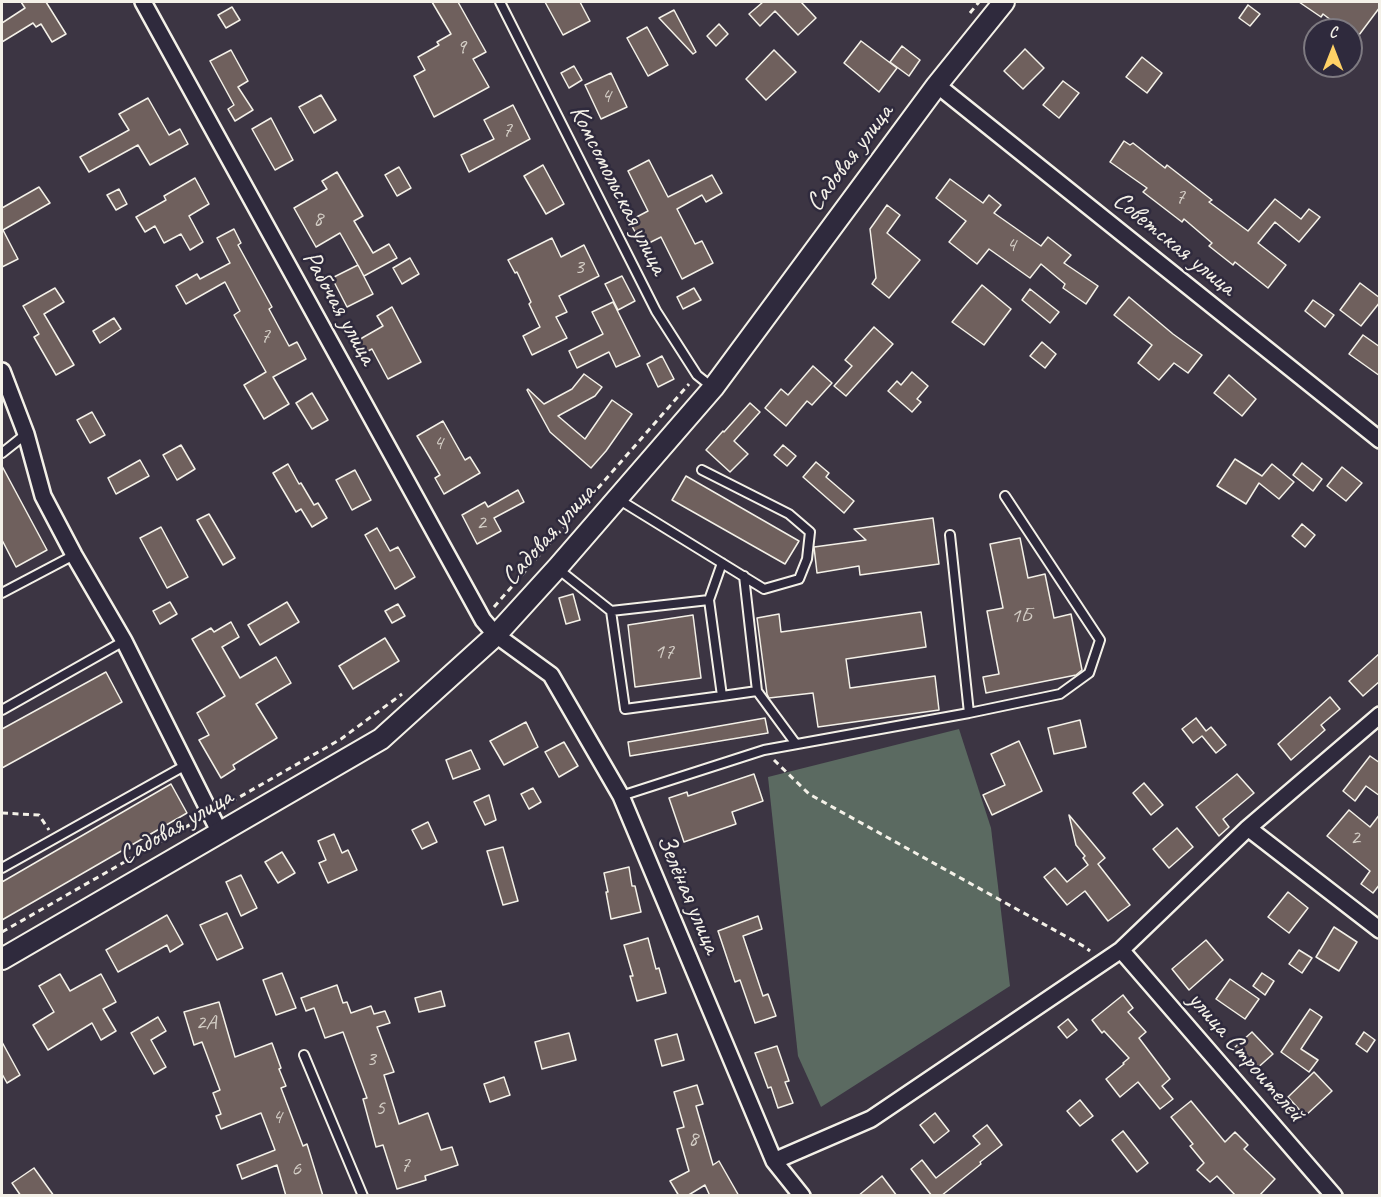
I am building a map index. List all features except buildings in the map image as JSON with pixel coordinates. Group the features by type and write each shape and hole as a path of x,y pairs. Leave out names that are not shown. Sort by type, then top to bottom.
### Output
{"street":[{"name":"Рабочая улица","path":"143,2 483,620 496,635"},
{"name":"Садовая улица","path":"2,959 381,739 496,635 713,388 938,85 1004,2"},
{"name":"Советская улица","path":"938,85 1380,441"},
{"path":"2,371 26,434 43,496 124,641 220,833"},
{"name":"Зелёная улица","path":"496,635 551,675 621,796 774,1161 802,1196"},
{"path":"774,1161 871,1119 1121,950 1248,828 1380,716"},
{"path":"1248,828 1380,930"},
{"name":"улица Строителей","path":"1121,950 1334,1196"}],"lane":[{"name":"Комсомольская улица","path":"500,2 656,311 697,375 713,388"},
{"path":"2,453 26,434"},
{"path":"617,499 764,589 799,579 807,559 810,532 789,514 702,470"},
{"path":"621,796 764,750 1060,694 1089,673 1100,640 1005,496"},
{"path":"950,535 969,713"},
{"path":"2,593 74,555"},
{"path":"722,563 709,600 722,696"},
{"path":"557,568 611,611 625,710 757,691"},
{"path":"744,576 757,691 796,744"},
{"path":"611,611 709,600"},
{"path":"2,710 124,641"},
{"path":"2,868 186,765"},
{"path":"304,1055 363,1196"}],"path":[{"path":"483,620 697,375"},
{"path":"2,932 340,739 410,688"},
{"path":"764,750 808,794 1085,947 1103,962"},
{"path":"2,813 39,815 54,839"}],"green space":[{"path":"959,729 991,828 1010,986 821,1107 798,1056 768,777"}]}
